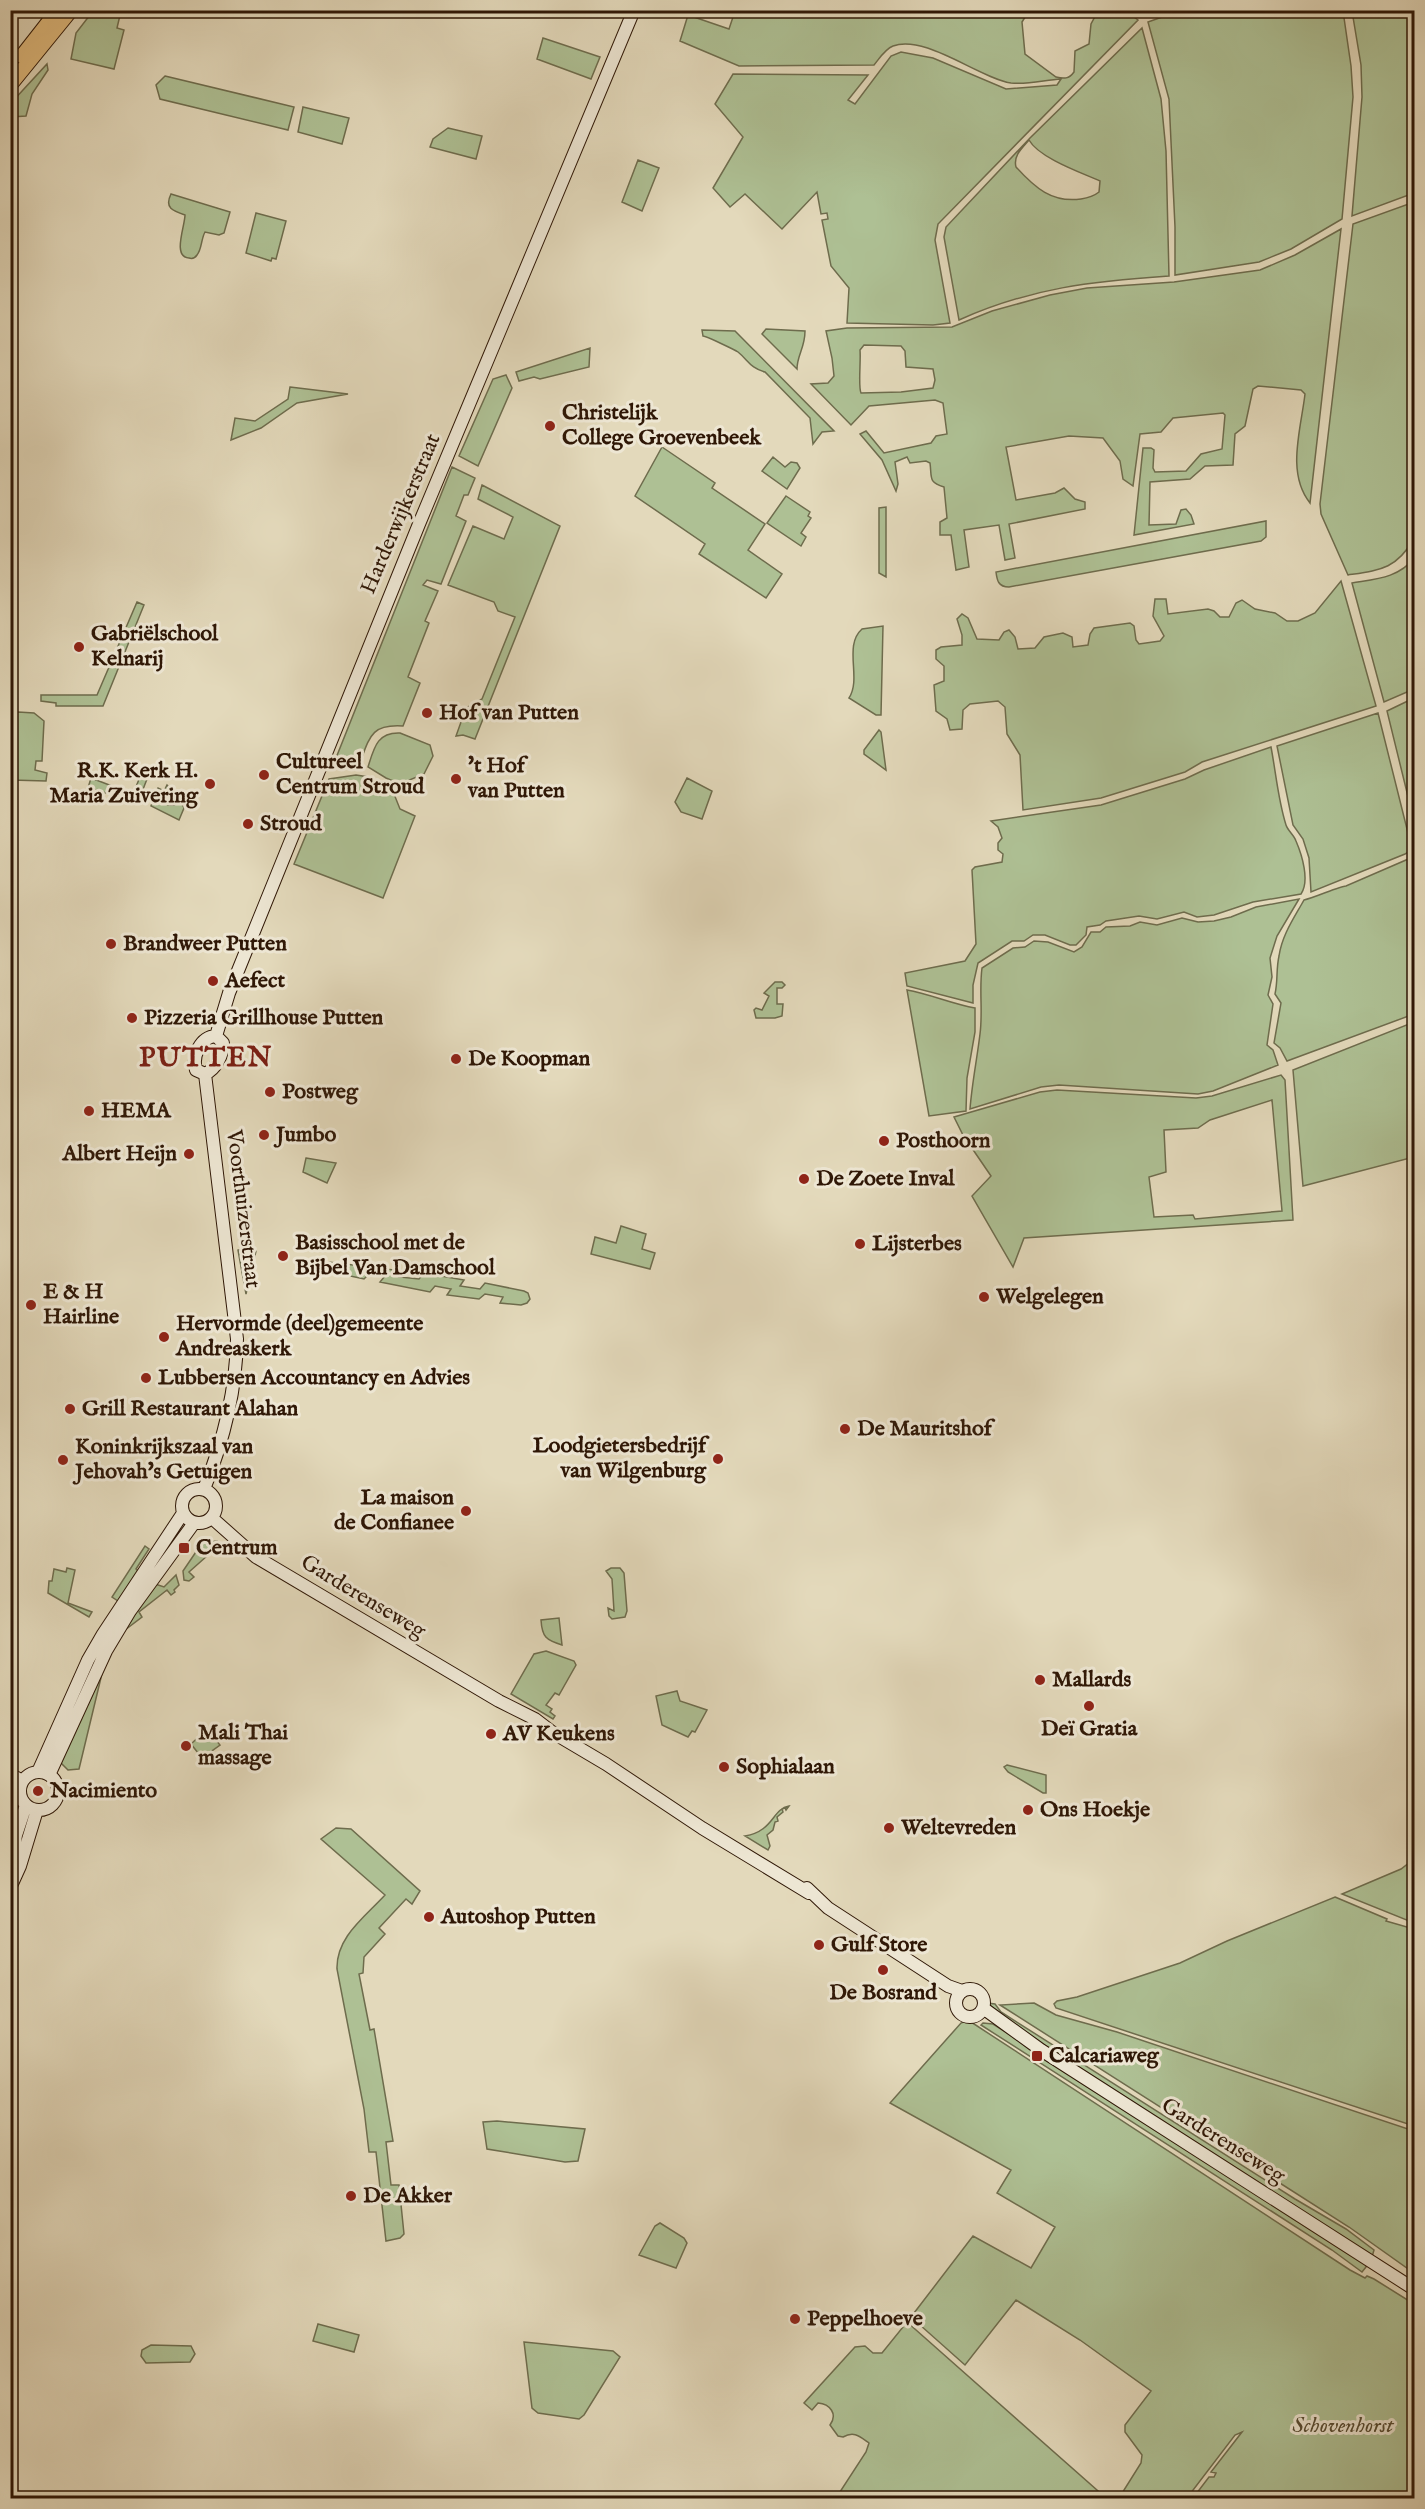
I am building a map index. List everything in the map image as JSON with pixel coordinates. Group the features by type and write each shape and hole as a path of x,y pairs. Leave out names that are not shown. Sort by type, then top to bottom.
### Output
{"main road":[{"path":"10,71 58,10"},
{"path":"10,85 71,10"},
{"name":"Harderwijkerstraat","path":"216,1036 229,993 419,524 634,10"},
{"path":"205,1074 211,1071 221,1056 223,1043 216,1036"},
{"name":"Voorthuizerstraat","path":"204,1489 232,1405 237,1339 205,1074 196,1070 196,1056 202,1043 208,1037 216,1036"},
{"path":"194,1489 204,1489 210,1492 217,1504 212,1518 207,1522 194,1522 183,1513 182,1507 186,1495 194,1489"},
{"path":"44,1773 88,1660 183,1513"},
{"name":"Garderenseweg","path":"212,1518 256,1557 499,1701 535,1719 702,1828 809,1893 828,1908 960,1994"},
{"path":"44,1773 106,1651 130,1611 194,1522"},
{"path":"44,1773 56,1782 58,1790 56,1799 44,1809 32,1807 21,1798 22,1781 26,1776 44,1773"},
{"path":"10,1774 22,1781"},
{"path":"10,1874 16,1835 32,1807"},
{"path":"10,1888 20,1866 32,1807"},
{"path":"970,1989 978,1992 983,1998 982,2010 972,2017 964,2016 957,2010 960,1994 970,1989"},
{"name":"Garderenseweg","path":"982,2010 1414,2289"}],"green space":[{"path":"93,11 121,11 117,28 124,30 114,69 71,59 76,33"},
{"path":"735,11 1029,11 1022,22 1025,54 1056,77 1064,78 1074,72 1075,51 1089,44 1091,24 1098,11 1126,11 1138,20 938,224 935,240 950,323 933,325 847,323 849,288 831,266 822,220 828,219 827,213 821,214 817,192 782,229 745,194 730,207 713,188 743,137 715,104 733,74 868,75 848,100 855,104 891,56 901,52 933,58 1006,89 1057,85 1061,79 1011,83 936,51 906,44 890,47 874,65 739,66 680,41 688,15 729,29"},
{"path":"1179,11 1343,11 1353,97 1342,219 1291,249 1259,262 1175,275 1169,99 1148,22"},
{"path":"1352,11 1414,11 1414,193 1352,216 1362,97 1361,65"},
{"path":"1142,28 1161,99 1166,151 1169,276 1114,280 1037,293 985,309 959,320 944,237 946,227 1030,138","holes":["1029,140 1034,147 1062,164 1100,181 1099,192 1093,196 1071,200 1053,196 1037,187 1016,167 1015,163 1019,152"]},
{"path":"543,38 600,57 591,79 537,59"},
{"path":"47,64 48,70 32,94 26,116 11,117 11,103"},
{"path":"165,76 294,107 288,130 160,99 156,85"},
{"path":"303,107 349,118 342,144 298,132"},
{"path":"448,128 482,136 476,159 430,147 433,139"},
{"path":"638,160 659,168 642,211 622,202"},
{"path":"171,194 230,212 224,233 219,235 205,232 199,253 193,258 184,256 181,252 185,215 169,206"},
{"path":"1414,202 1414,539 1401,557 1387,566 1348,575 1321,514 1320,504 1353,224"},
{"path":"256,213 286,221 276,259 272,258 271,261 246,253"},
{"path":"1341,229 1310,503 1303,491 1297,465 1298,436 1305,394 1301,390 1258,386 1253,389 1245,426 1235,434 1233,465 1205,466 1190,479 1150,482 1149,525 1176,524 1181,510 1186,509 1194,524 1134,535 1143,448 1154,450 1153,468 1155,472 1186,471 1201,454 1222,449 1225,415 1223,413 1173,418 1161,432 1140,434 1133,486 1123,479 1120,461 1103,438 1069,436 1006,447 1016,500 1055,493 1064,488 1075,499 1085,502 1085,509 1009,524 1015,558 1005,560 999,525 964,530 969,567 956,570 951,535 940,535 940,522 947,518 944,487 933,481 930,463 926,461 910,463 907,457 895,462 898,484 896,491 882,460 860,434 866,431 884,453 931,443 936,436 947,434 943,403 935,400 869,406 851,425 811,384 828,383 834,376 826,331 847,328 952,327 992,311 1050,295 1087,288 1174,282 1260,270 1295,255","holes":["864,345 901,346 905,351 906,367 933,369 935,380 933,388 861,393 860,350"]},
{"path":"766,329 805,331 797,369 762,334"},
{"path":"702,330 735,331 834,431 822,432 813,444 810,418 765,372 753,366 738,352 703,336"},
{"path":"590,348 589,367 540,379 534,377 519,381 516,372"},
{"path":"506,375 512,388 478,466 459,456 493,379"},
{"path":"290,387 348,394 297,403 261,428 231,440 235,418 255,421 288,399"},
{"path":"662,447 715,483 712,488 765,524 748,550 782,574 766,598 699,554 705,544 635,496"},
{"path":"773,457 785,467 791,462 797,463 800,468 787,489 762,471"},
{"path":"452,467 475,478 468,495 464,495 456,516 466,521 441,584 427,580 423,585 438,591 425,621 429,623 408,677 420,683 403,726 379,729 370,738 361,760 347,768 332,768"},
{"path":"482,485 560,526 475,739 463,735 456,736 466,708 482,699 515,617 498,611 494,602 448,585 473,526 504,539 513,517 478,499"},
{"path":"786,496 810,512 808,516 811,518 801,533 806,537 801,546 767,523"},
{"path":"886,507 886,577 879,573 879,508"},
{"path":"1266,521 1266,537 1261,541 1009,587 1000,584 997,578 996,572"},
{"path":"1414,558 1414,689 1384,702 1352,583 1394,574"},
{"path":"1341,581 1376,706 1202,762 1185,772 1101,798 1023,810 1020,755 1007,734 1005,707 998,701 970,704 963,710 962,729 950,730 947,719 936,711 934,685 944,681 944,666 936,659 936,650 941,647 962,645 962,635 957,619 962,614 968,618 977,639 999,640 1004,632 1009,630 1015,637 1018,649 1035,648 1044,637 1063,633 1072,637 1073,647 1088,645 1094,628 1130,623 1134,626 1136,640 1139,644 1160,641 1164,636 1153,616 1155,599 1166,599 1168,614 1208,609 1220,617 1229,617 1236,603 1242,600 1255,609 1275,613 1287,621 1298,621 1315,613"},
{"path":"137,602 144,605 103,706 56,706 56,703 41,701 41,695 97,695"},
{"path":"883,626 881,715 876,715 849,698 853,690 853,653 857,636 862,629"},
{"path":"1414,698 1414,821 1387,711"},
{"path":"18,712 34,713 44,721 42,761 36,761 35,770 47,773 46,781 11,780 13,716"},
{"path":"1378,713 1412,849 1405,854 1311,892 1309,858 1303,839 1293,825 1277,746"},
{"path":"879,730 886,770 864,754 864,750"},
{"path":"392,733 400,733 430,745 433,756 424,774 400,784 368,767 381,738"},
{"path":"1271,747 1283,816 1303,860 1305,882 1301,894 1253,902 1214,915 1197,917 1184,912 1157,919 1139,916 1106,921 1100,925 1087,927 1086,935 1076,945 1070,945 1045,935 1033,935 1024,941 1012,941 978,963 973,985 973,1003 907,986 905,973 965,961 976,944 972,870 975,867 1002,862 1003,854 998,850 998,843 1002,838 998,827 991,821 1101,805 1185,779 1204,770"},
{"path":"356,775 369,777 392,789 400,809 415,816 383,898 294,864 329,779"},
{"path":"140,777 147,779 140,797 135,801 88,788 91,778 133,794"},
{"path":"687,778 712,791 702,819 681,812 675,802"},
{"path":"167,785 172,790 166,793 168,805 181,802 184,808 179,820 151,806 158,788 164,791"},
{"path":"1413,857 1414,1014 1287,1061 1280,1048 1274,1043 1281,1003 1275,994 1276,984 1281,948 1292,920 1304,900 1346,886"},
{"path":"1299,899 1277,936 1270,958 1272,977 1268,995 1273,1004 1267,1045 1273,1050 1278,1065 1213,1091 1198,1094 1059,1085 1041,1087 970,1109 981,1026 982,968 1013,948 1025,947 1034,941 1048,942 1074,952 1082,947 1091,932 1100,932 1106,927 1130,926 1140,922 1157,925 1182,918 1198,922 1214,921 1256,907"},
{"path":"775,982 782,982 785,985 777,988 777,1004 783,1004 782,1016 756,1018 754,1010 756,1008 762,1010 769,996 764,993"},
{"path":"907,990 975,1008 975,1032 967,1078 966,1111 929,1116"},
{"path":"1414,1022 1414,1157 1303,1186 1293,1070"},
{"path":"1281,1075 1285,1080 1293,1220 1024,1238 1013,1267 972,1196 991,1176 963,1135 954,1117 1040,1092 1057,1090 1196,1098 1212,1096","holes":["1272,1100 1282,1211 1195,1219 1193,1215 1154,1217 1149,1177 1166,1172 1164,1130 1198,1128 1210,1120"]},
{"path":"306,1158 336,1163 327,1183 303,1172"},
{"path":"621,1226 646,1234 642,1249 655,1253 650,1269 591,1254 595,1237 616,1243"},
{"path":"238,1250 256,1251 246,1294"},
{"path":"328,1262 403,1271 399,1277 419,1279 424,1273 464,1280 460,1286 480,1289 485,1283 524,1291 528,1293 530,1299 521,1305 500,1303 503,1297 485,1294 479,1299 447,1295 451,1289 435,1286 430,1292 380,1282 385,1276 370,1273 364,1279 332,1272 325,1268"},
{"path":"217,1541 224,1547 219,1551 216,1548 189,1572 194,1577 189,1581 184,1580 183,1571 202,1543"},
{"path":"145,1546 149,1549 136,1569 138,1571 121,1603 112,1597"},
{"path":"67,1568 75,1570 68,1603 92,1612 89,1617 48,1593 49,1581 52,1581 54,1569 66,1572"},
{"path":"611,1568 620,1568 624,1573 627,1611 625,1617 612,1619 608,1608 614,1611 612,1579 606,1571"},
{"path":"176,1575 179,1585 174,1590 175,1592 171,1595 167,1590 139,1612 142,1617 125,1630 105,1661 79,1769 68,1770 60,1762 102,1663 155,1584 164,1587"},
{"path":"559,1618 562,1645 546,1637 541,1620"},
{"path":"546,1651 574,1661 576,1665 559,1695 555,1693 546,1705 552,1709 550,1712 555,1716 553,1719 511,1694 534,1654"},
{"path":"677,1691 680,1701 707,1710 695,1732 692,1731 688,1737 662,1725 656,1696"},
{"path":"207,1729 220,1745 202,1758 191,1744"},
{"path":"1007,1765 1046,1775 1046,1793 1008,1772 1004,1767"},
{"path":"782,1809 783,1812 777,1817 778,1821 775,1822 773,1830 767,1835 770,1846 768,1850 745,1836 762,1830"},
{"path":"336,1828 351,1829 420,1891 412,1904 406,1899 379,1928 385,1934 364,1957 363,1973 359,1974 370,2030 374,2029 393,2141 386,2142 391,2185 399,2185 404,2234 400,2238 386,2241 376,2152 369,2152 364,2109 337,1969 341,1947 346,1937 385,1895 321,1839"},
{"path":"1414,1859 1414,1923 1342,1894 1401,1869"},
{"path":"1335,1897 1387,1919 1386,1921 1414,1929 1414,2126 1056,2008 1054,2004 1057,2001 1077,1997 1180,1963 1227,1941"},
{"path":"987,2003 995,2004 1001,2012 1346,2229 1374,2250 1372,2257 1034,2040"},
{"path":"1034,2003 1056,2015 1117,2032 1414,2131 1414,2273 1349,2227 1000,2005"},
{"name":"Schovenhorst","path":"968,2020 1350,2270 1365,2278 1367,2276 1374,2279 1414,2304 1414,2498 1193,2498 1209,2477 1214,2477 1216,2473 1211,2472 1242,2432 1235,2435 1187,2498 1119,2498 1141,2463 1142,2455 1125,2432 1125,2425 1151,2391 1080,2340 1016,2300 965,2365 911,2317 973,2236 1031,2268 1055,2227 997,2193 1011,2170 890,2103 961,2023"},
{"path":"983,2023 993,2024 1365,2262 1366,2267 1362,2272 1332,2250 981,2025"},
{"path":"497,2121 585,2129 578,2161 565,2162 487,2149 483,2122"},
{"path":"660,2223 684,2238 687,2243 676,2268 639,2255 655,2226"},
{"path":"907,2322 1106,2498 836,2498 866,2452 869,2443 853,2434 838,2436 830,2425 833,2417 832,2410 818,2403 812,2410 804,2403 855,2347 865,2346 873,2353 882,2353"},
{"path":"318,2324 359,2335 354,2352 313,2341"},
{"path":"524,2342 613,2351 620,2357 584,2415 579,2419 538,2413 532,2408"},
{"path":"151,2345 191,2346 195,2354 190,2362 146,2363 141,2356 142,2350"}],"place":[{"name":"Christelijk College Groevenbeek","path":"550,426"},
{"name":"Gabriëlschool Kelnarij","path":"79,647"},
{"name":"Hof van Putten","path":"427,713"},
{"name":"Cultureel Centrum Stroud","path":"264,775"},
{"name":"'t Hof van Putten","path":"456,779"},
{"name":"R.K. Kerk H. Maria Zuivering","path":"210,784"},
{"name":"Stroud","path":"248,824"},
{"name":"Brandweer Putten","path":"111,944"},
{"name":"Aefect","path":"213,981"},
{"name":"Pizzeria Grillhouse Putten","path":"132,1018"},
{"name":"De Koopman","path":"456,1059"},
{"name":"Postweg","path":"270,1092"},
{"name":"HEMA","path":"89,1111"},
{"name":"Jumbo","path":"264,1135"},
{"name":"Posthoorn","path":"884,1141"},
{"name":"Albert Heijn","path":"189,1154"},
{"name":"De Zoete Inval","path":"804,1179"},
{"name":"Lijsterbes","path":"860,1244"},
{"name":"Basisschool met de Bijbel Van Damschool","path":"283,1256"},
{"name":"Welgelegen","path":"984,1297"},
{"name":"E & H Hairline","path":"31,1305"},
{"name":"Hervormde (deel)gemeente Andreaskerk","path":"164,1337"},
{"name":"Lubbersen Accountancy en Advies","path":"146,1378"},
{"name":"Grill Restaurant Alahan","path":"70,1409"},
{"name":"De Mauritshof","path":"845,1429"},
{"name":"Loodgietersbedrijf van Wilgenburg","path":"718,1459"},
{"name":"Koninkrijkszaal van Jehovah's Getuigen","path":"63,1460"},
{"name":"La maison de Confianee","path":"466,1511"},
{"name":"Centrum","path":"184,1548"},
{"name":"Mallards","path":"1040,1680"},
{"name":"Deï Gratia","path":"1089,1706"},
{"name":"AV Keukens","path":"491,1734"},
{"name":"Mali Thai massage","path":"186,1746"},
{"name":"Sophialaan","path":"724,1767"},
{"name":"Nacimiento","path":"38,1791"},
{"name":"Ons Hoekje","path":"1028,1810"},
{"name":"Weltevreden","path":"889,1828"},
{"name":"Autoshop Putten","path":"429,1917"},
{"name":"Gulf Store","path":"819,1945"},
{"name":"De Bosrand","path":"883,1970"},
{"name":"Calcariaweg","path":"1037,2056"},
{"name":"De Akker","path":"351,2196"},
{"name":"Peppelhoeve","path":"795,2319"}],"district":[{"name":"PUTTEN","path":"206,1058"}]}
